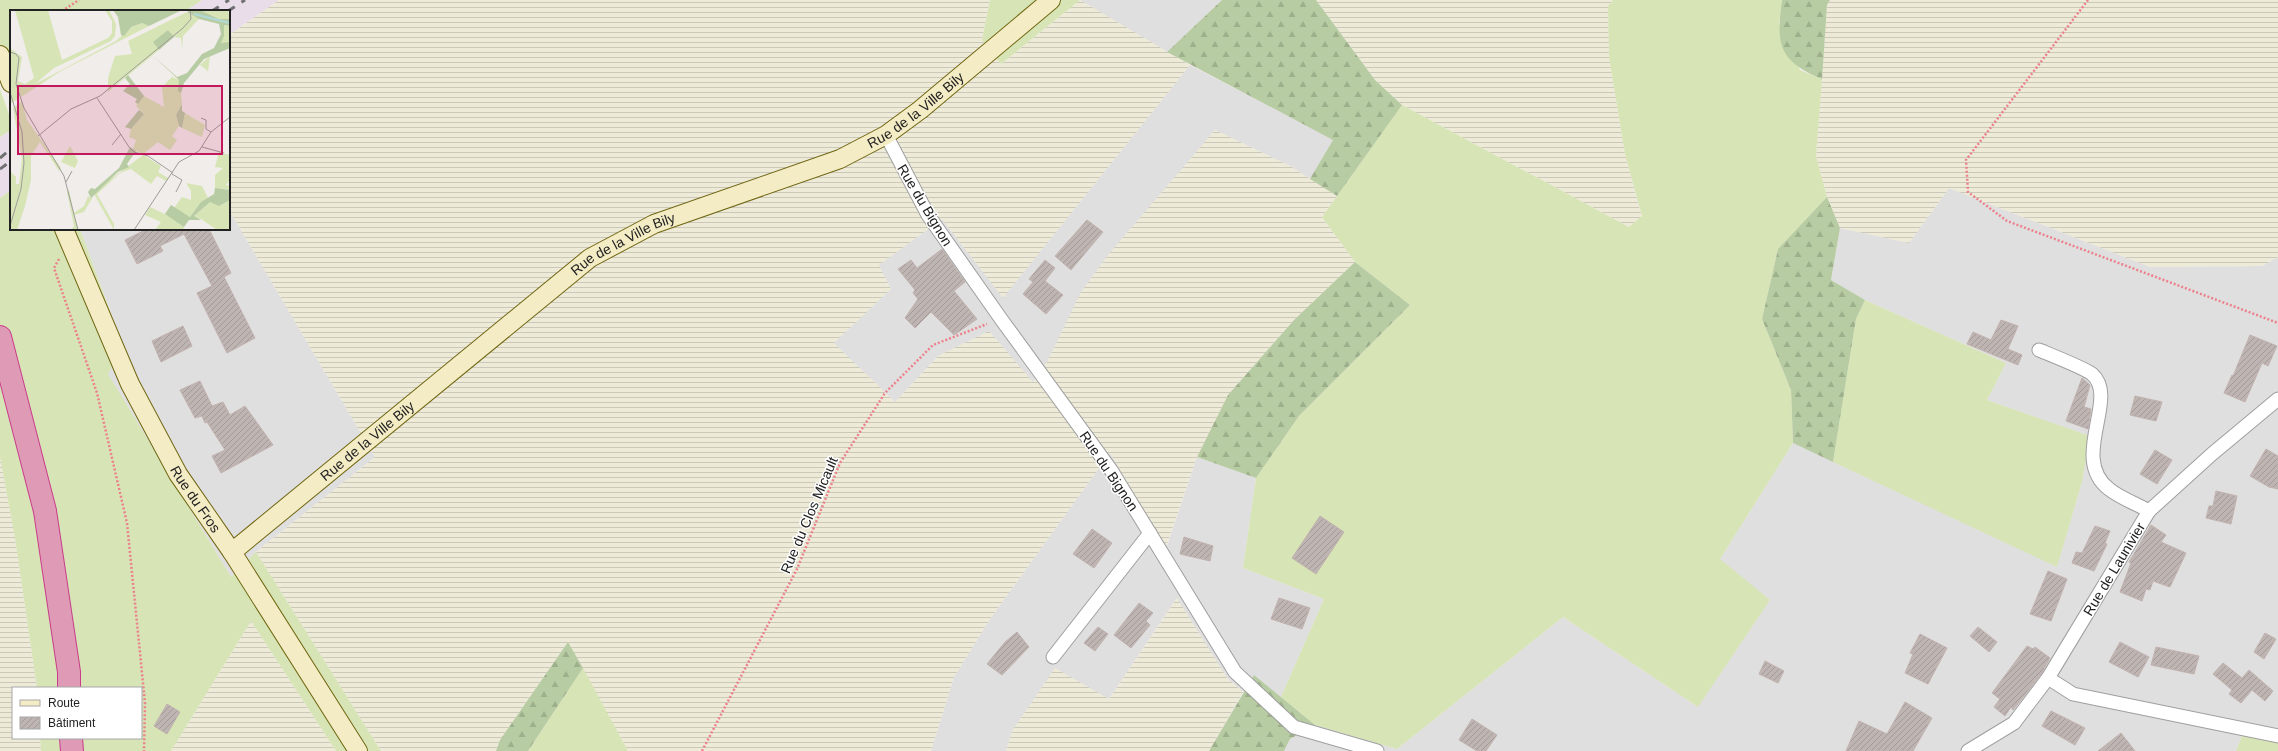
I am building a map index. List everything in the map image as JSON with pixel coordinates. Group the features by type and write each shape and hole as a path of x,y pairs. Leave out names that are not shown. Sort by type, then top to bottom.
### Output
{"highway":[{"path":"0,337 45,511 69,672 69,687"},
{"path":"71,739 72,751"}],"street":[{"name":"Rue de la Ville Bily","path":"232,552 590,258 654,224 840,159 886,135 920,110 1051,0"},
{"name":"Rue du Bignon","path":"886,135 928,215 1001,319 1111,470 1235,672 1294,727 1377,751"},
{"name":"Rue du Fros","path":"64,230 66,251 130,384 178,474 232,552 358,751"},
{"path":"2039,350 2093,375 2102,399 2092,454 2097,474 2108,489 2149,511"},
{"name":"Rue de Launivier","path":"1968,751 2014,723 2048,678 2149,511 2212,454 2278,399"},
{"path":"1053,657 1150,533"},
{"path":"2048,678 2073,694 2278,736"}],"path":[{"path":"64,10 79,0"},
{"path":"2088,0 1966,160 1968,192 2007,221 2278,323"},
{"path":"66,251 54,268 97,393 127,523 145,703 144,751"},
{"name":"Rue du Clos Micault","path":"702,751 798,569 840,463 885,393 933,345 1001,319"}],"shaded area":[{"path":"202,0 279,0 230,34 230,10 187,10"},
{"path":"279,0 990,0 982,40 1001,64 1080,0 1190,65 1003,298 942,219 879,265 891,289 834,343 895,402 938,356 989,331 1033,382 1047,362 1081,292 1108,255 1215,130 1290,166 1337,196 1322,217 1355,262 1294,320 1228,395 1197,457 1166,547 1110,453 990,619 954,677 931,751 628,751 568,642 500,740 496,751 381,751 256,552 375,457 230,212 230,34"},
{"path":"1080,0 1222,0 1167,52"},
{"path":"1316,0 1613,0 1608,6 1609,57 1625,154 1642,217 1629,227 1402,105 1375,80"},
{"path":"1830,0 2278,0 2278,257 2262,266 2150,267 1949,188 1909,243 1840,228 1827,197 1816,156 1827,5"},
{"path":"1190,65 1334,140 1310,179 1290,166 1215,130 1033,382 938,356 895,402 833,343 891,289 878,265 942,219 1003,297"},
{"path":"10,131 10,191 0,198 0,137"},
{"path":"1949,188 2150,267 2262,266 2278,257 2278,741 2243,733 2236,751 1284,751 1290,739 1315,725 1397,749 1563,617 1698,707 1720,559 1793,443 2057,566 2082,482 2089,436 1987,400 2006,363 1865,300 1831,280 1840,228 1909,243"},
{"path":"230,212 375,457 256,552 231,577 107,374 123,345 80,230 230,230"},
{"path":"1110,453 1167,546 1197,457 1256,478 1243,568 1324,599 1281,697 1254,675 1243,692 1227,678 1176,599 1109,699 1012,731 1006,751 931,751 954,677 990,619"},
{"path":"0,457 15,538 37,687 12,687 12,739 40,739 41,751 0,751"},
{"path":"1177,598 1227,678 1243,692 1209,751 1006,751 1012,731 1055,668 1109,699"},
{"path":"251,621 336,751 171,751"}],"green space":[{"path":"0,0 202,0 187,10 10,10 10,59 0,68"},
{"path":"990,0 1080,0 1001,64 982,40"},
{"path":"1222,0 1316,0 1375,80 1402,105 1337,196 1310,179 1333,140 1167,52"},
{"path":"1613,0 1782,0 1779,24 1800,70 1822,79 1816,156 1827,197 1778,249 1762,319 1791,390 1793,443 1720,559 1770,600 1698,707 1563,617 1397,749 1315,725 1281,697 1324,599 1243,568 1256,478 1299,416 1410,305 1355,262 1322,217 1402,105 1629,227 1642,216 1625,154 1609,57 1608,6"},
{"path":"1782,0 1830,0 1827,5 1822,79 1796,65 1788,58 1783,49 1780,40 1780,15"},
{"path":"0,89 10,117 10,131 0,137"},
{"path":"10,191 10,230 80,230 123,346 108,374 231,577 256,552 381,751 336,751 251,621 171,751 41,751 40,739 142,739 142,687 37,687 15,538 0,457 0,198"},
{"path":"1827,197 1840,228 1831,280 1865,300 1856,319 1833,462 1793,443 1791,390 1762,319 1778,249"},
{"path":"1355,262 1410,305 1299,416 1256,478 1197,457 1228,395 1294,320"},
{"path":"1865,300 2006,363 1987,400 2090,436 2082,482 2057,567 1833,462 1856,319"},
{"path":"568,642 583,668 528,751 496,751 500,740"},
{"path":"583,668 628,751 528,751"},
{"path":"1254,675 1315,725 1290,739 1284,751 1209,751"},
{"path":"2243,733 2278,741 2278,751 2236,751"}],"building":[{"path":"1087,220 1103,232 1071,270 1055,256"},
{"path":"145,230 210,230 231,273 224,277 255,338 227,353 197,293 212,286 184,234 160,246 163,251 137,264 125,240"},
{"path":"942,249 965,282 954,291 977,319 954,335 931,312 915,328 905,318 918,299 913,293 915,290 898,269 911,260 917,268"},
{"path":"1045,260 1055,268 1045,281 1063,295 1046,314 1023,294 1033,282 1029,279"},
{"path":"2001,320 2018,326 2008,349 2022,355 2018,365 1967,344 1973,332 1991,340"},
{"path":"183,326 192,346 161,362 152,341"},
{"path":"2250,335 2277,346 2268,366 2262,363 2245,402 2224,393 2232,375 2233,376"},
{"path":"2082,378 2090,385 2084,407 2091,409 2088,429 2066,421"},
{"path":"200,381 212,406 223,402 230,415 245,406 273,445 221,473 212,456 225,450 207,422 205,423 202,416 195,418 180,390"},
{"path":"2135,396 2162,402 2156,421 2130,415"},
{"path":"2266,449 2278,456 2278,489 2269,487 2250,476"},
{"path":"2155,450 2172,460 2157,484 2140,474"},
{"path":"2216,491 2237,496 2231,524 2206,518 2209,506 2213,506"},
{"path":"1320,516 1344,532 1316,574 1292,558"},
{"path":"2151,525 2166,535 2161,542 2186,553 2170,587 2153,581 2150,590 2146,589 2142,601 2120,592 2131,563 2129,562"},
{"path":"2095,526 2110,531 2105,543 2107,544 2094,571 2072,563 2076,552 2082,553"},
{"path":"1092,529 1112,543 1094,568 1073,554"},
{"path":"1184,537 1213,546 1210,561 1180,554"},
{"path":"2048,571 2067,579 2051,621 2030,614"},
{"path":"1279,598 1310,608 1302,629 1271,619"},
{"path":"1139,603 1153,613 1146,621 1150,625 1131,648 1114,635"},
{"path":"1098,627 1108,634 1095,651 1084,643"},
{"path":"1978,627 1997,642 1989,652 1970,636"},
{"path":"1017,632 1029,647 1002,675 987,664 1005,642"},
{"path":"2265,633 2276,639 2264,659 2254,652"},
{"path":"1920,634 1947,648 1928,684 1905,673 1913,654 1910,653"},
{"path":"2120,642 2149,657 2138,677 2109,662"},
{"path":"2027,646 2033,649 2035,647 2050,658 2041,674 2013,710 2011,707 2005,716 1994,707 2000,699 1992,693"},
{"path":"2156,647 2199,656 2194,674 2151,665"},
{"path":"1765,661 1784,671 1778,683 1759,674"},
{"path":"2223,663 2242,678 2249,670 2273,691 2265,701 2252,690 2241,703 2229,694 2232,690 2213,674"},
{"path":"1905,702 1932,718 1913,751 1846,751 1859,721 1887,734"},
{"path":"167,704 180,712 167,734 154,726"},
{"path":"2051,711 2085,728 2075,745 2042,726"},
{"path":"1472,719 1497,735 1486,751 1477,751 1459,740"},
{"path":"2121,733 2135,751 2098,751"}],"railway":[{"path":"214,10 229,0"},
{"path":"230,10 245,0"},
{"path":"0,158 10,150"},
{"path":"0,169 10,162"}]}
